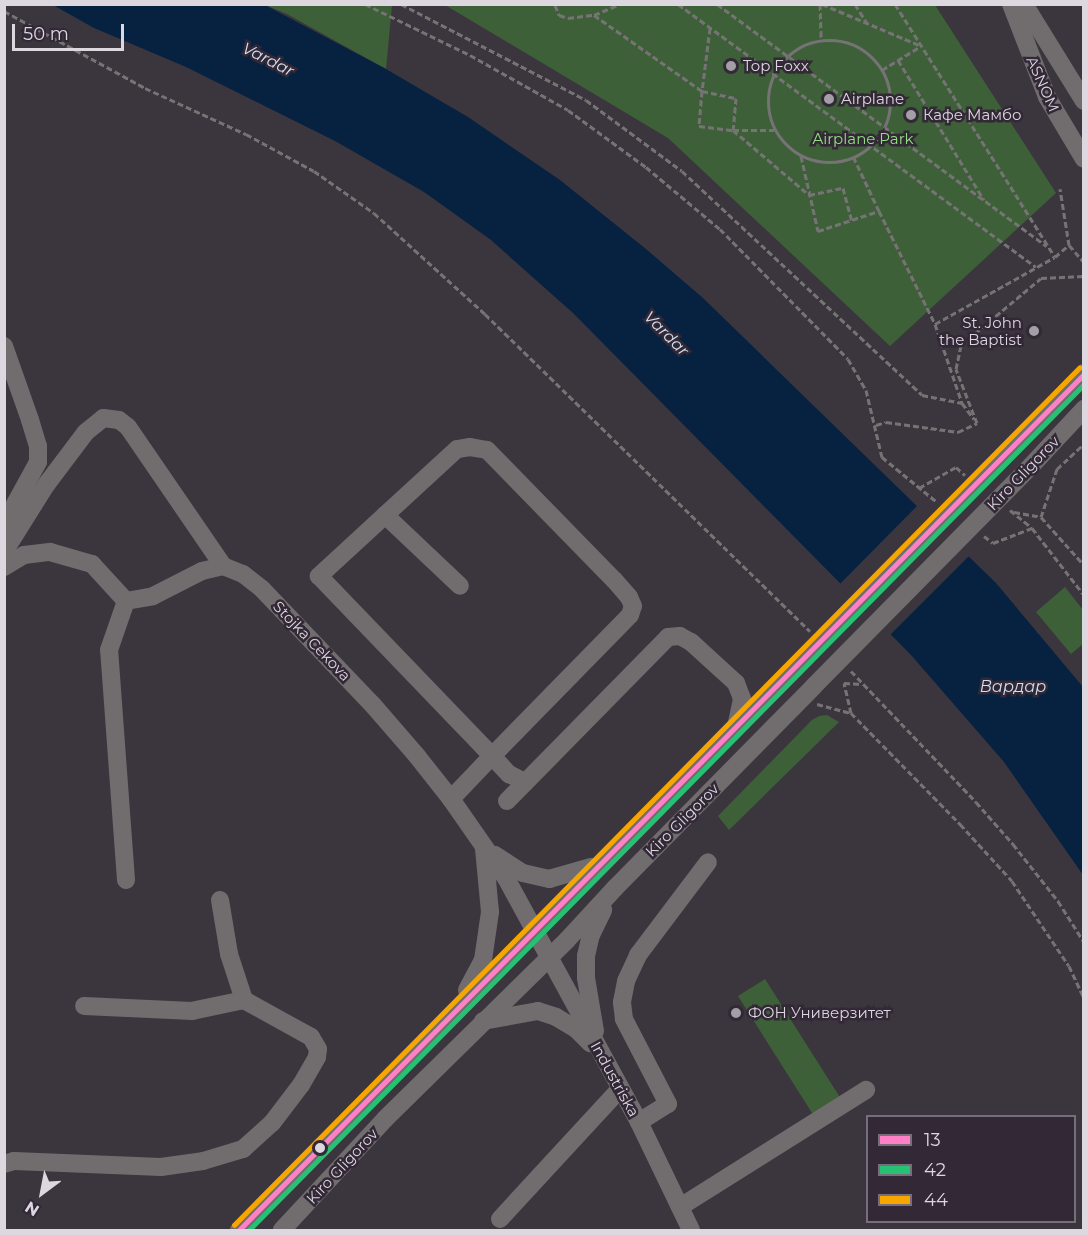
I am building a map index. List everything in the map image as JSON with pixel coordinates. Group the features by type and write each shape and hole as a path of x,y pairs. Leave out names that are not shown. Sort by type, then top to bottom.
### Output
{"street":[{"name":"ASNOM","path":"1011,4 1047,97 1083,159"},
{"name":"ASNOM","path":"1024,4 1081,96"},
{"path":"4,346 38,446 38,462 4,524"},
{"name":"Kiro Gligorov","path":"239,1230 453,1015 534,929 736,728 1083,373"},
{"name":"Kiro Gligorov","path":"282,1230 385,1119 549,958 615,888 1031,466 1083,409"},
{"path":"4,552 46,485 86,432 103,418 119,420 128,427 223,566 202,572 153,596 126,601"},
{"path":"451,799 492,756 630,615 633,606 629,597 487,450 470,447 457,449 319,576 492,756 510,774 525,782"},
{"path":"385,515 460,586"},
{"path":"4,567 24,555 50,552 92,564 126,601"},
{"name":"Stojka Cekova","path":"223,566 243,574 262,589 372,704 451,799 506,878 534,929"},
{"path":"126,601 109,650 126,880"},
{"path":"507,801 668,637 680,636 691,642 736,683 742,699 736,728"},
{"path":"736,683 760,688 787,675"},
{"path":"484,847 500,860 523,873 549,879 598,865"},
{"path":"453,1015 483,960 490,912 484,847"},
{"path":"639,1122 668,1104 624,1019 622,1002 626,981 638,955 708,862"},
{"path":"598,1051 586,978 586,956 595,925 615,888"},
{"path":"220,900 229,954 244,1000"},
{"name":"Industriska","path":"534,929 598,1051 639,1122 691,1230"},
{"path":"4,1164 14,1161 161,1167 203,1161 243,1149 272,1123 301,1085 317,1057 318,1049 311,1037 244,1000 192,1011 84,1006"},
{"path":"483,1021 538,1011 556,1017 576,1029 598,1051"},
{"path":"500,1219 543,1184 620,1089"},
{"path":"680,1207 866,1090"}],"path":[{"path":"365,4 470,55 568,110 654,174 720,229 848,359 866,390 876,425 886,422 958,432 977,423"},
{"path":"401,4 586,100 682,171 922,395 963,403"},
{"path":"555,5 559,15 568,18 594,15 620,4"},
{"path":"678,4 1036,267"},
{"path":"717,4 1047,246"},
{"path":"821,40 821,4 921,46"},
{"path":"855,4 867,23"},
{"path":"895,4 1055,257"},
{"path":"4,11 145,88 246,134 314,171 374,213 485,314 813,635"},
{"path":"594,15 702,91 736,98 733,130"},
{"path":"710,28 699,126 733,130 774,130"},
{"path":"821,40 839,40 856,46 871,56 882,70 889,88 890,108 885,128 871,146 854,158 836,163 818,162 801,156 786,146 774,130 768,112 768,93 773,74 787,56 803,45 821,40"},
{"path":"882,70 921,46"},
{"path":"898,60 985,201"},
{"path":"733,130 809,195"},
{"path":"801,156 818,231 879,211"},
{"path":"854,158 935,324 963,403 977,423"},
{"path":"809,195 843,188 852,221"},
{"path":"1060,189 1069,245 1083,262"},
{"path":"935,324 1055,257 1069,245"},
{"path":"977,423 956,369 961,345 1041,278 1083,276"},
{"path":"1041,517 1057,469 1083,444"},
{"path":"1012,512 1041,517 1083,565"},
{"path":"847,668 1013,844 1058,901 1083,942"},
{"path":"850,713 844,683 864,684"},
{"path":"807,693 850,713 960,824 1012,881 1069,966 1083,998"}],"green space":[{"path":"265,5 392,5 386,69 287,14"},
{"name":"Airplane Park","path":"445,5 935,5 1056,193 890,346 668,138"},
{"path":"1065,587 1083,610 1083,644 1071,654 1036,612"},
{"path":"827,715 839,722 729,830 718,816 812,720"},
{"path":"765,979 841,1099 814,1116 738,996"}],"water":[{"name":"Вардар","path":"53,5 265,5 386,69 468,117 560,180 646,249 703,298 996,583 1083,687 1083,875 1004,762 911,655 573,313 491,240 424,192 335,141 186,67 94,28"}],"pier":[{"path":"918,505 970,555 888,637 838,586"}],"transit line":[{"name":"44","path":"234,1225 1079,368"},
{"name":"13","path":"239,1230 1084,374"},
{"name":"42","path":"249,1230 1084,384"}],"place":[{"name":"Top Foxx","path":"731,66"},
{"name":"Airplane","path":"829,99"},
{"name":"Кафе Мамбо","path":"911,115"},
{"name":"St. John the Baptist","path":"1034,331"},
{"name":"ФОН Универзитет","path":"736,1013"}],"water label":[{"name":"Vardar","path":"268,60"},
{"name":"Vardar","path":"666,334"}]}
